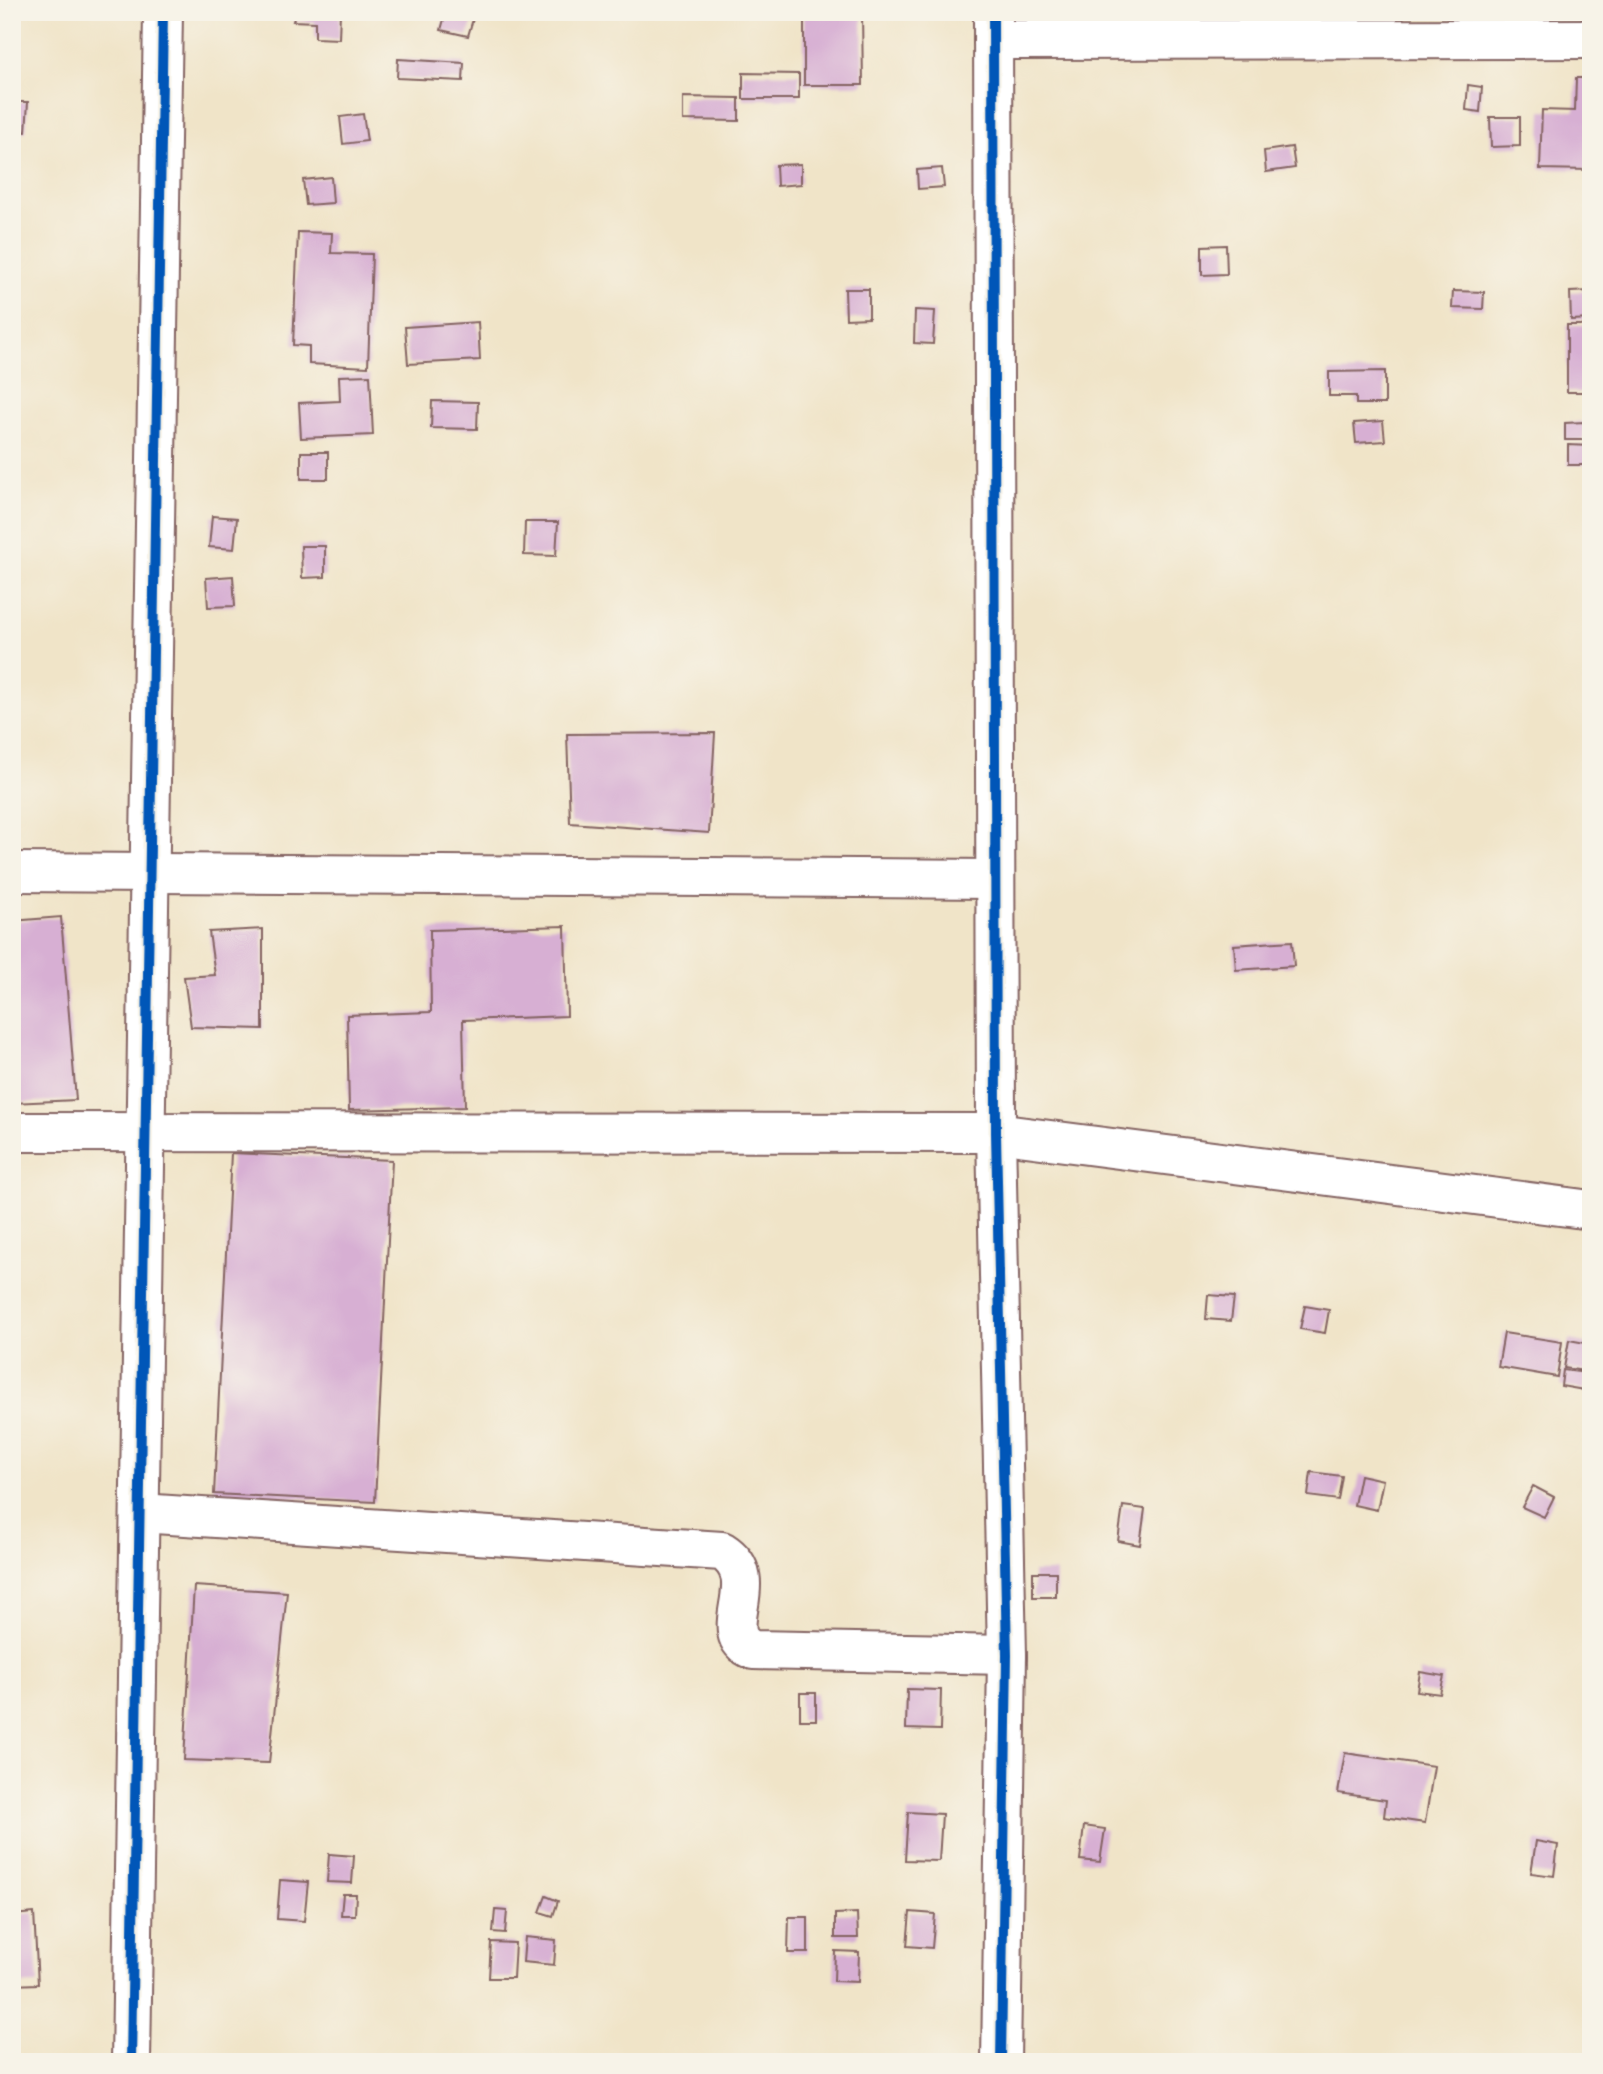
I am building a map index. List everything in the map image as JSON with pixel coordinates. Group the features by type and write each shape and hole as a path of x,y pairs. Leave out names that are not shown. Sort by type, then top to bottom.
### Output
{"street":[{"path":"131,2062 163,12"},
{"path":"1001,2062 1007,1655 996,1133 993,26 1243,26 1591,39"},
{"path":"12,872 995,879"},
{"path":"12,1132 996,1133 1591,1210"},
{"path":"140,1513 722,1551 733,1558 740,1568 742,1582 737,1638 743,1646 753,1650 1007,1655"}],"building":[{"path":"296,12 340,12 339,39 315,38 315,22 293,21"},
{"path":"446,12 475,12 468,36 441,30"},
{"path":"804,12 862,12 863,85 804,85"},
{"path":"398,59 464,63 463,81 397,78"},
{"path":"743,73 799,74 799,99 743,99"},
{"path":"1576,78 1591,78 1591,170 1540,169 1542,110 1575,111"},
{"path":"1468,85 1482,87 1480,112 1466,110"},
{"path":"683,97 739,98 739,121 683,120"},
{"path":"12,102 28,102 26,132 12,131"},
{"path":"363,114 367,141 343,144 340,117"},
{"path":"1490,117 1520,117 1520,146 1491,147"},
{"path":"1292,147 1295,168 1266,172 1264,151"},
{"path":"801,164 801,184 777,186 776,165"},
{"path":"942,168 944,187 918,189 917,170"},
{"path":"331,177 333,203 306,205 303,180"},
{"path":"298,232 332,233 331,253 372,254 368,367 309,364 309,346 293,345"},
{"path":"1226,245 1227,274 1202,275 1202,246"},
{"path":"845,289 869,289 869,318 846,319"},
{"path":"1453,291 1484,292 1483,309 1452,308"},
{"path":"1591,291 1591,319 1571,320 1570,292"},
{"path":"915,310 935,311 933,344 914,343"},
{"path":"478,322 480,360 408,364 405,327"},
{"path":"1567,325 1591,325 1591,392 1567,392"},
{"path":"1385,371 1385,404 1356,404 1356,396 1329,396 1329,372"},
{"path":"370,375 373,435 301,438 299,403 340,401 339,376"},
{"path":"432,401 478,402 477,429 431,428"},
{"path":"1383,421 1385,441 1356,443 1354,423"},
{"path":"1584,422 1584,440 1565,440 1565,423"},
{"path":"1568,445 1591,446 1591,465 1568,465"},
{"path":"301,452 328,452 328,479 301,479"},
{"path":"212,516 237,518 234,549 209,547"},
{"path":"525,522 558,522 556,556 524,555"},
{"path":"301,546 325,546 325,577 302,578"},
{"path":"233,576 235,606 208,607 206,578"},
{"path":"715,733 709,833 570,823 567,734"},
{"path":"61,917 76,1100 12,1103 12,921"},
{"path":"565,926 567,1016 463,1020 465,1107 349,1110 347,1015 431,1012 430,930"},
{"path":"263,929 263,1029 191,1027 184,977 215,975 209,932"},
{"path":"1292,941 1294,966 1236,970 1234,945"},
{"path":"231,1153 392,1160 375,1502 214,1494"},
{"path":"1208,1295 1234,1297 1231,1321 1206,1319"},
{"path":"1305,1306 1329,1310 1325,1333 1300,1329"},
{"path":"1504,1333 1562,1342 1557,1377 1498,1367"},
{"path":"1569,1340 1591,1344 1591,1372 1564,1368"},
{"path":"1563,1370 1587,1373 1584,1390 1561,1386"},
{"path":"1311,1472 1342,1476 1338,1500 1308,1496"},
{"path":"1360,1475 1383,1480 1377,1510 1354,1505"},
{"path":"1533,1486 1554,1497 1544,1517 1522,1507"},
{"path":"1123,1506 1145,1509 1140,1545 1118,1541"},
{"path":"1033,1572 1056,1572 1056,1597 1033,1597"},
{"path":"194,1586 287,1592 269,1763 184,1760"},
{"path":"1420,1672 1444,1676 1440,1694 1417,1691"},
{"path":"907,1689 941,1690 940,1730 906,1729"},
{"path":"800,1693 816,1693 816,1720 800,1720"},
{"path":"1345,1753 1434,1766 1425,1823 1384,1817 1386,1800 1338,1793"},
{"path":"908,1812 942,1814 939,1861 905,1860"},
{"path":"1084,1826 1105,1829 1100,1862 1080,1860"},
{"path":"1536,1841 1558,1845 1554,1876 1531,1873"},
{"path":"329,1854 354,1856 352,1883 327,1882"},
{"path":"280,1880 308,1882 304,1921 277,1919"},
{"path":"343,1894 356,1894 355,1915 341,1915"},
{"path":"546,1896 558,1901 553,1916 540,1912"},
{"path":"495,1910 507,1911 505,1933 493,1932"},
{"path":"910,1912 935,1914 932,1948 907,1946"},
{"path":"34,1913 38,1984 12,1985 12,1915"},
{"path":"857,1913 858,1938 835,1938 835,1914"},
{"path":"789,1917 808,1917 808,1953 788,1953"},
{"path":"525,1937 556,1940 554,1965 523,1962"},
{"path":"491,1942 515,1943 513,1978 489,1978"},
{"path":"835,1951 859,1952 858,1982 834,1981"}],"cycle path":[{"path":"131,2062 163,12"},
{"path":"993,12 996,1133 1007,1655 1001,2062"}]}
